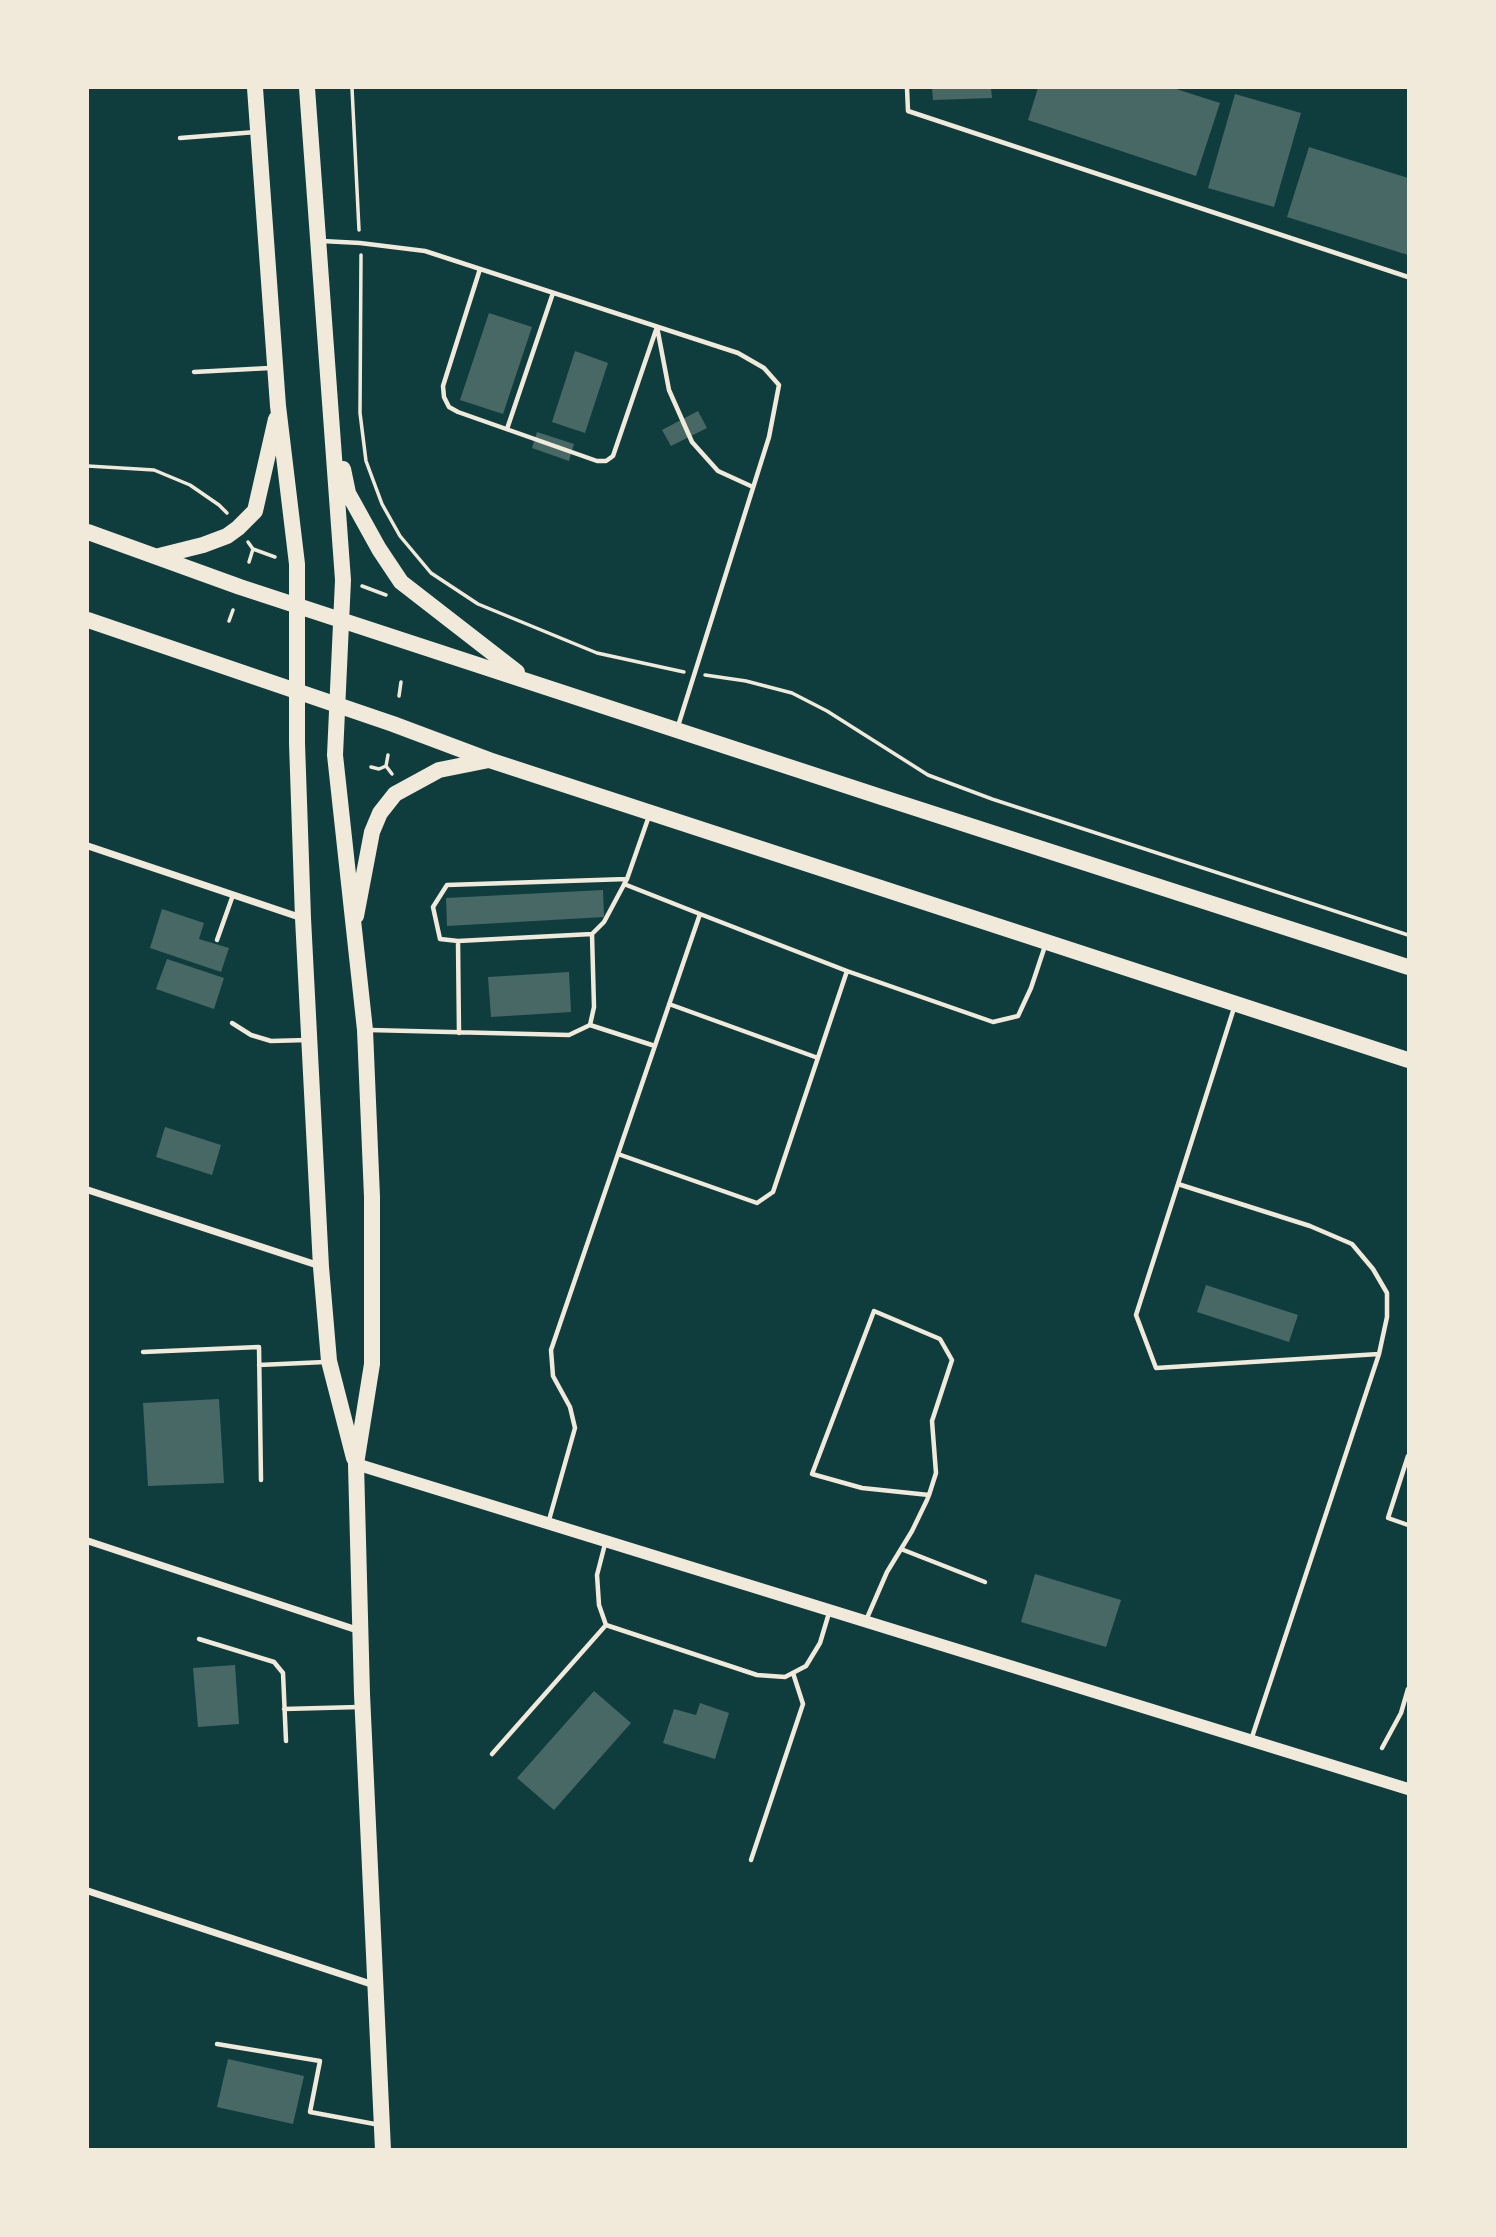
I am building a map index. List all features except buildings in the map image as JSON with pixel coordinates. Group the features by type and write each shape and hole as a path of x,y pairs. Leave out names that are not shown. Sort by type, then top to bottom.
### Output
{"main road":[{"path":"255,88 278,406 297,564 297,691 303,918 321,1267 329,1362 356,1464"},
{"path":"307,88 343,580 335,755 365,1030 372,1197 372,1363 356,1464 363,1707 383,2150"},
{"path":"159,556 227,536 255,511 278,406"},
{"path":"332,418 348,493 401,582 527,680"},
{"path":"88,532 240,587 1409,967"},
{"path":"88,620 489,760 1409,1060"},
{"path":"354,930 372,832 380,813 395,794 419,778 439,770 489,760"}],"street":[{"path":"88,846 303,918"},
{"path":"88,1190 321,1267"},
{"path":"356,1464 1409,1789"},
{"path":"88,1541 361,1631"},
{"path":"88,1891 375,1986"}],"lane":[{"path":"907,88 908,110 1409,277"},
{"path":"180,138 258,132"},
{"path":"319,241 425,251 738,353 764,368 779,385 769,436 677,730"},
{"path":"480,269 443,386 449,407 597,461 606,461 613,456 657,327"},
{"path":"507,429 553,293"},
{"path":"657,327 669,390 692,442 718,471 753,487"},
{"path":"194,372 276,368"},
{"path":"650,812 626,881 604,922 592,934 458,941 440,939 433,907 447,885 626,881 700,914 847,971 993,1022 1018,1016 1031,988 1046,942"},
{"path":"217,940 233,895"},
{"path":"548,1524 575,1429 570,1407 553,1376 551,1350 700,914"},
{"path":"590,1025 594,1007 592,934"},
{"path":"458,941 458,1033"},
{"path":"618,1154 757,1203 773,1192 847,971"},
{"path":"1235,1003 1136,1315 1156,1368 1379,1354"},
{"path":"669,1004 818,1058"},
{"path":"232,1023 251,1035 271,1041 311,1040"},
{"path":"365,1030 569,1035 590,1025 655,1046"},
{"path":"1178,1184 1310,1226 1352,1244 1373,1269 1387,1293 1387,1317 1379,1354 1250,1741"},
{"path":"866,1622 887,1572 929,1495 936,1473 932,1421 951,1360 940,1339 874,1311 812,1475 862,1488 929,1495"},
{"path":"143,1352 259,1347 261,1480"},
{"path":"259,1364 329,1362"},
{"path":"1409,1456 1388,1518 1409,1525"},
{"path":"606,1543 597,1575 599,1605 606,1625"},
{"path":"901,1549 985,1582"},
{"path":"606,1625 757,1675 785,1677 806,1666 820,1643 830,1611"},
{"path":"492,1754 606,1625"},
{"path":"199,1639 274,1662 283,1673 286,1741"},
{"path":"751,1860 803,1704 793,1673"},
{"path":"1382,1748 1401,1713 1409,1689"},
{"path":"284,1709 363,1707"},
{"path":"218,2043 320,2061 310,2112 382,2125"}],"path":[{"path":"352,88 362,278 360,413 366,461 382,504 400,536 431,573 478,604 597,653 676,671"},
{"path":"88,466 154,470 190,485 219,505 233,520"},
{"path":"248,542 253,549 275,557"},
{"path":"248,562 253,549"},
{"path":"362,586 394,597"},
{"path":"229,621 233,610"},
{"path":"713,677 746,681 792,693 827,710 928,775 979,794 1409,935"},
{"path":"399,696 401,682"},
{"path":"388,755 386,766 396,779"},
{"path":"371,767 379,769 386,766"}]}
